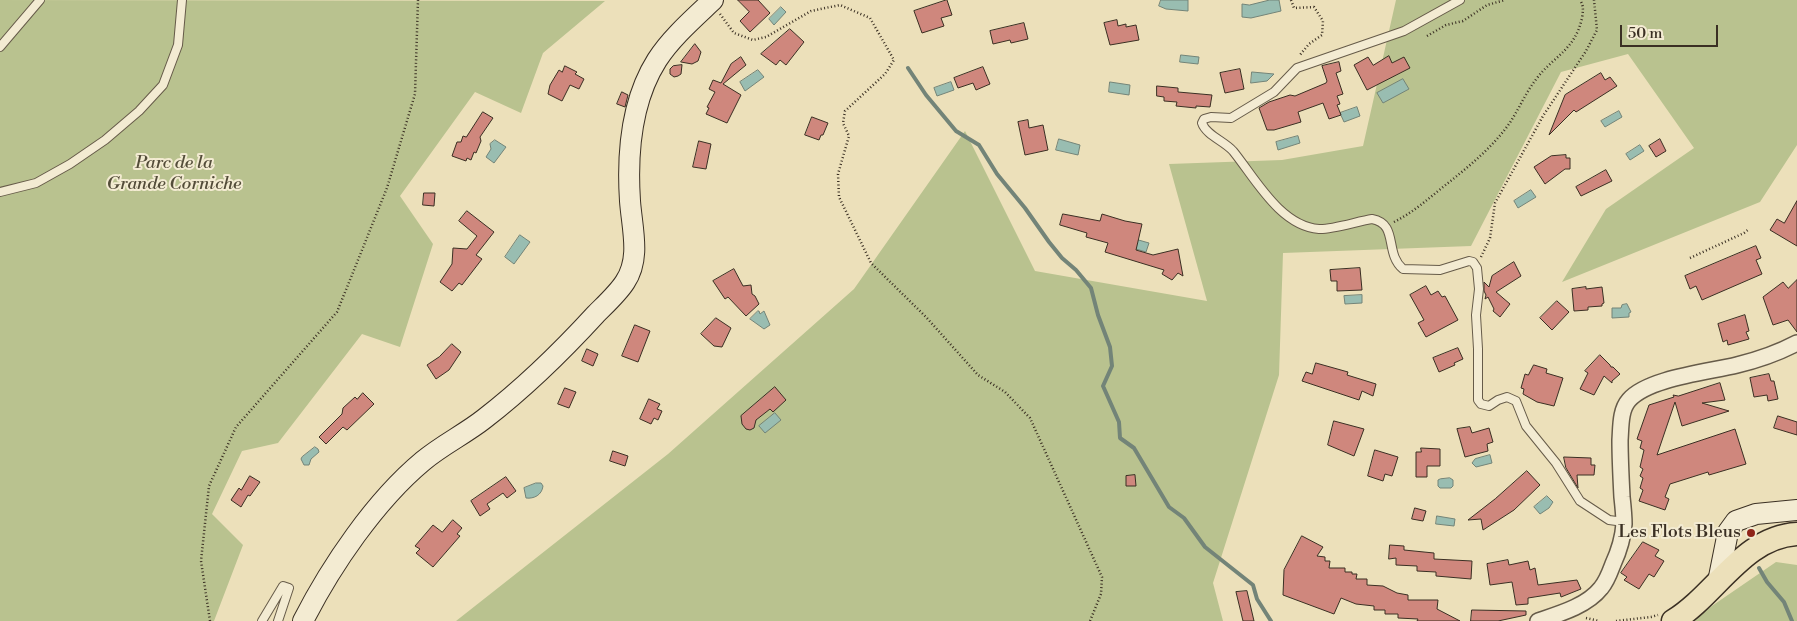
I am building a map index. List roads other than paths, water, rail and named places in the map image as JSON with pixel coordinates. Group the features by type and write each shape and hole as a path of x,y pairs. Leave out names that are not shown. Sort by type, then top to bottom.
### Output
{"main road":[{"path":"303,621 317,594 349,545 402,481 423,461 485,418 568,345 624,284 633,269 635,254 629,168 632,136 639,101 657,60 712,1"},
{"path":"1736,551 1728,532 1736,521 1756,514 1797,510"},
{"path":"1673,621 1718,582 1736,551 1783,535 1797,534"}],"street":[{"path":"1538,621 1577,606 1591,598 1602,587 1621,545 1624,522 1620,434 1625,406 1632,398 1644,388 1686,376 1738,365 1780,352 1797,343"}],"lane":[{"path":"0,47 40,0"},
{"path":"0,192 36,182 70,164 105,140 139,111 163,85 178,46 182,0"},
{"path":"1460,0 1404,31 1297,68 1274,92 1254,105 1231,118 1211,117 1204,119 1202,123 1203,126 1229,147 1267,197 1297,222 1320,229 1372,219 1383,222 1394,259 1403,269 1440,270 1472,261 1476,264 1478,288 1476,315 1478,400 1480,404 1489,406 1507,397 1516,400 1526,426 1556,462 1580,501 1609,520 1624,522"},
{"path":"262,621 283,586 289,588 278,621"}],"water":[{"path":"1161,0 1188,0 1188,11 1166,9 1159,6"},
{"path":"1279,0 1281,11 1251,18 1242,17 1242,4 1249,5"},
{"path":"781,7 786,12 774,25 769,19"},
{"path":"1181,55 1199,57 1198,64 1180,62"},
{"path":"758,70 764,77 745,91 740,82"},
{"path":"1252,72 1274,74 1267,81 1251,83"},
{"path":"1403,79 1409,89 1383,103 1377,93"},
{"path":"951,82 954,90 937,96 934,88"},
{"path":"1110,82 1130,85 1129,95 1109,92"},
{"path":"1357,107 1360,116 1344,122 1340,113"},
{"path":"1619,111 1622,117 1605,127 1601,121"},
{"path":"1298,136 1300,143 1278,150 1276,142"},
{"path":"1059,139 1080,145 1078,155 1056,150"},
{"path":"495,140 506,147 494,163 486,157 491,149 490,144"},
{"path":"1640,145 1644,151 1630,160 1626,154"},
{"path":"1531,190 1536,197 1518,208 1514,201"},
{"path":"520,235 530,242 514,264 505,257"},
{"path":"1128,237 1149,243 1146,252 1126,246"},
{"path":"1362,295 1362,303 1345,304 1344,296"},
{"path":"1627,304 1631,312 1629,317 1612,318 1612,308 1621,308 1622,305"},
{"path":"758,311 760,314 764,311 770,325 764,329 750,319"},
{"path":"775,413 781,420 765,433 759,426"},
{"path":"315,447 319,452 311,459 309,465 304,465 302,457"},
{"path":"1490,455 1492,463 1476,467 1472,463 1475,459"},
{"path":"1450,478 1453,480 1451,488 1440,488 1438,486 1438,480"},
{"path":"541,483 543,486 541,492 535,497 526,498 524,488"},
{"path":"1547,496 1553,502 1549,508 1540,514 1534,507"},
{"path":"1437,516 1455,519 1454,526 1436,524"}],"waterway":[{"path":"908,68 926,95 956,131 979,145 997,174 1025,208 1049,242 1091,288 1098,315 1110,347 1112,366 1103,386 1119,422 1120,438 1134,448 1169,507 1184,518 1205,547 1253,585 1257,599 1271,621"},
{"path":"1759,568 1767,582 1784,602 1792,621"}],"place":[{"name":"Les Flots Bleus","path":"1751,533"}],"park label":[{"name":"Parc de la Grande Corniche","path":"174,174"}]}
